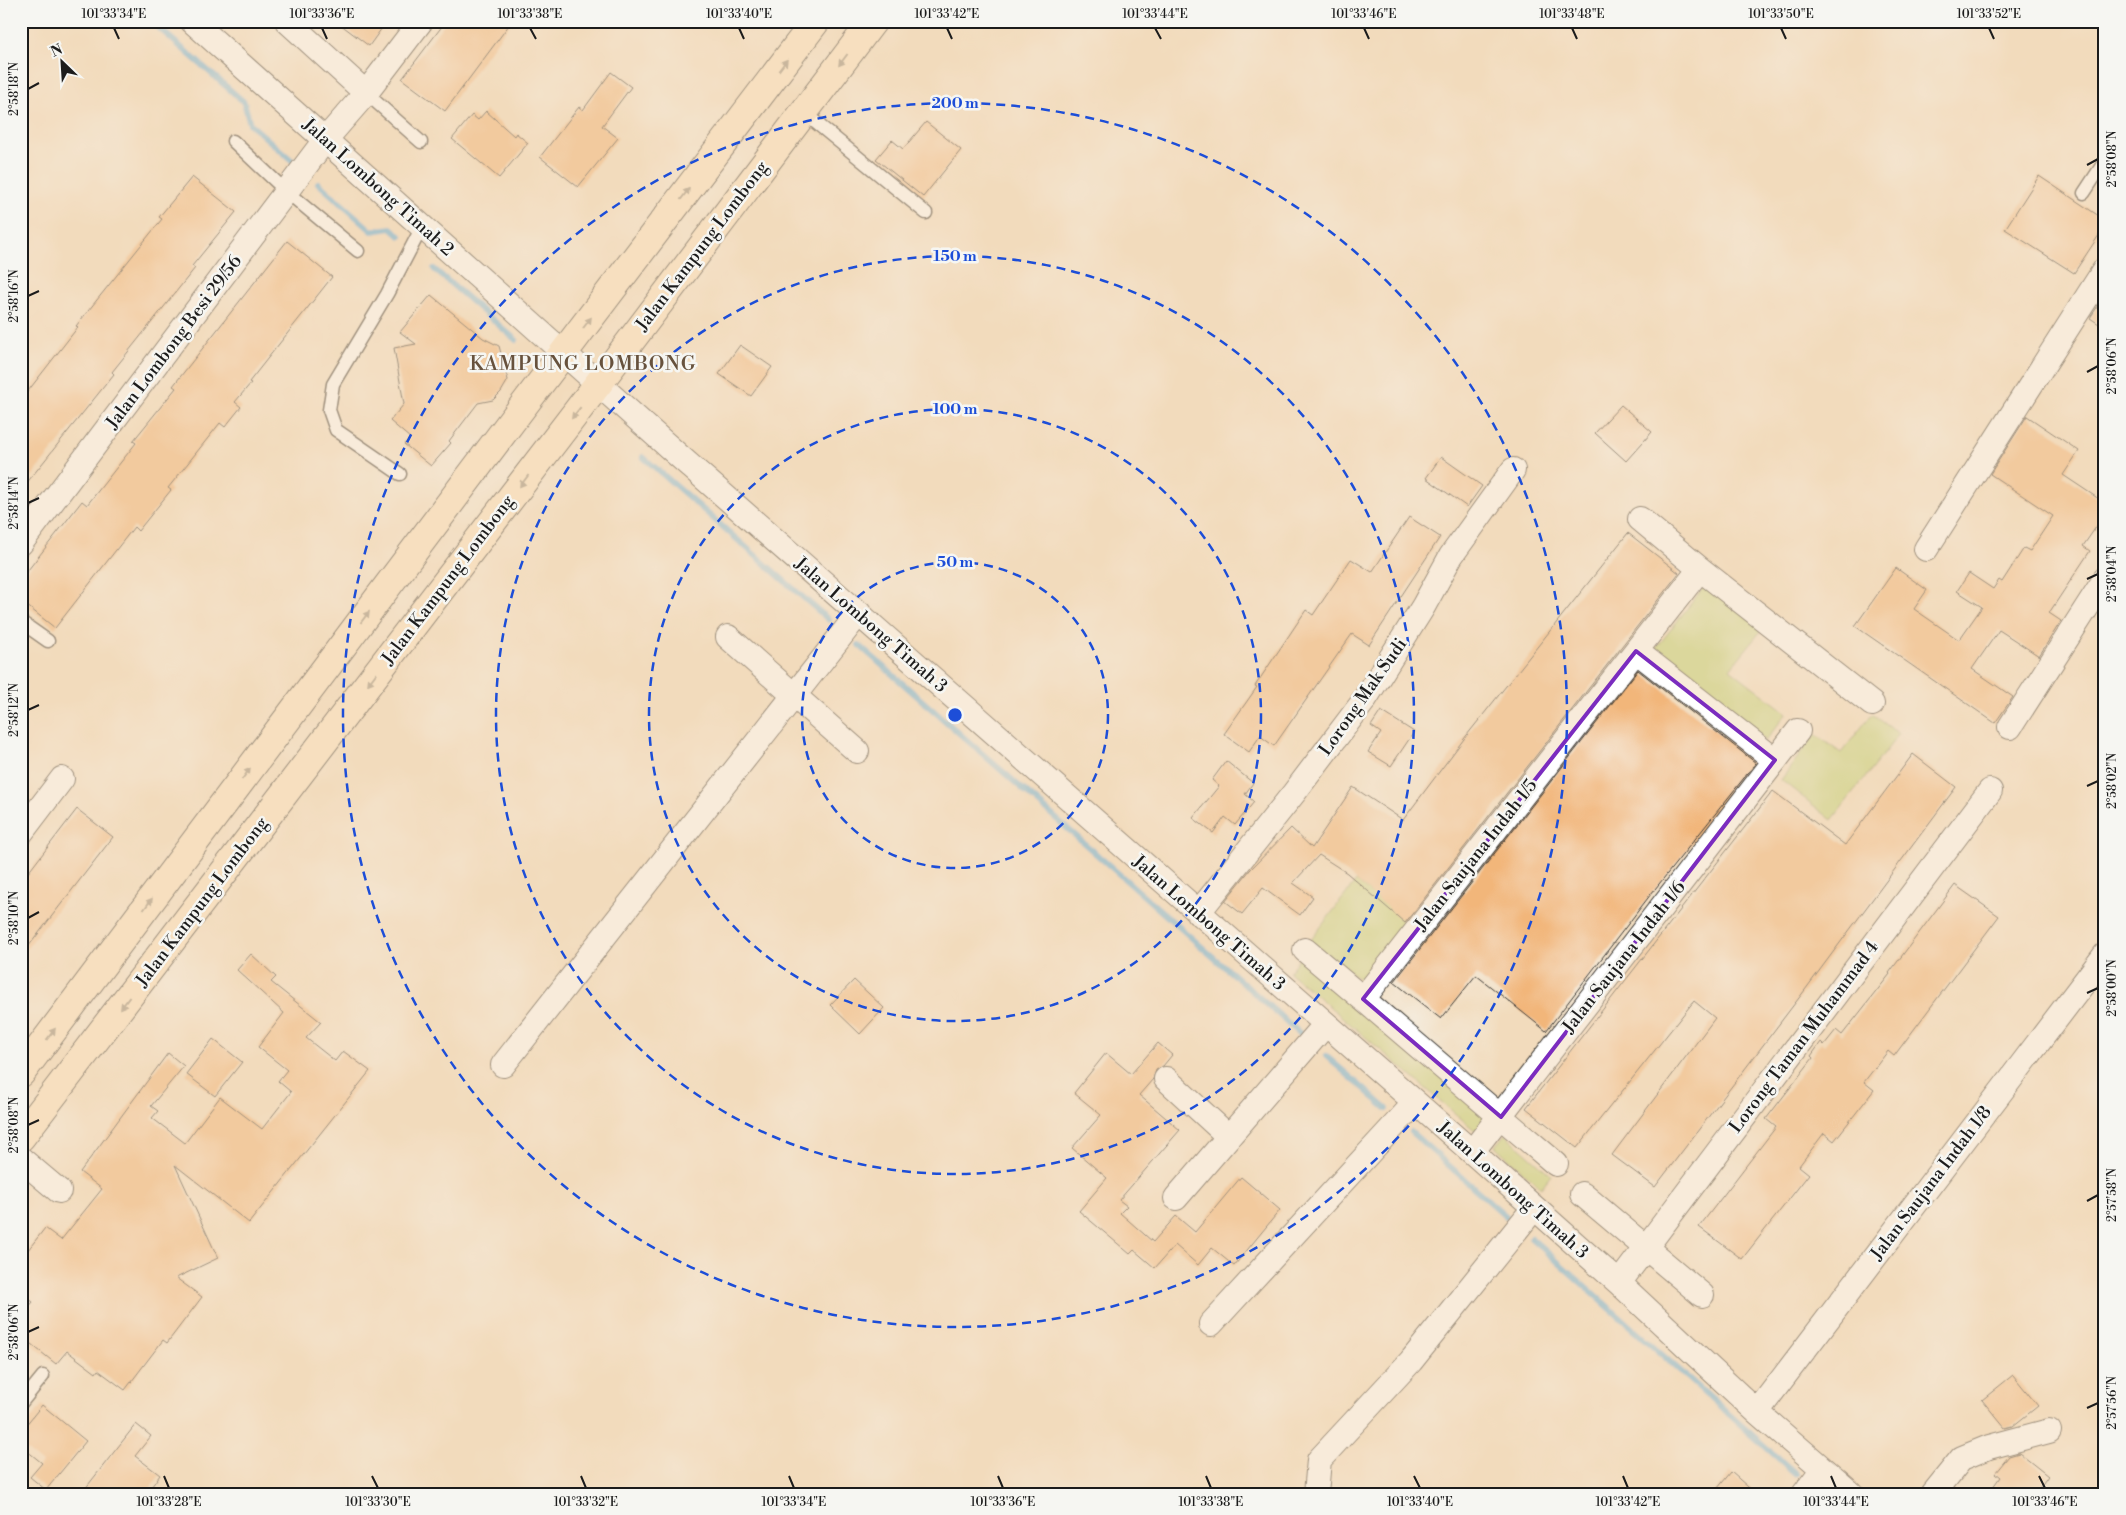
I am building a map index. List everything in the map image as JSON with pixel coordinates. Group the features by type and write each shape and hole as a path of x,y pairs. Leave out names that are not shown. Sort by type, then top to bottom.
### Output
{"street":[{"name":"Jalan Lombong Timah 2","path":"192,21 564,354"},
{"path":"287,21 366,93"},
{"name":"Jalan Lombong Besi 29/56","path":"21,544 326,140 366,93 420,21"},
{"path":"21,1073 816,21"},
{"name":"Jalan Kampung Lombong","path":"21,1138 873,21"},
{"path":"1926,549 2105,269"},
{"name":"Jalan Lombong Timah 3","path":"564,354 1472,1152 1619,1283 1757,1412 1852,1494"},
{"name":"Lorong Mak Sudi","path":"1198,913 1363,702 1423,608 1451,556 1513,470"},
{"path":"1640,519 1700,569 1872,704"},
{"name":"Jalan Saujana Indah 1/5","path":"1363,999 1700,569"},
{"path":"2010,727 2105,580"},
{"path":"504,1065 859,613"},
{"path":"728,637 857,751"},
{"path":"1636,651 1775,760"},
{"name":"Jalan Saujana Indah 1/6","path":"1472,1152 1501,1117 1798,731"},
{"path":"21,833 62,779"},
{"name":"Lorong Taman Muhammad 4","path":"1619,1283 1990,791"},
{"path":"1305,950 1556,1164"},
{"name":"Jalan Saujana Indah 1/8","path":"1757,1412 2105,955"},
{"path":"1176,1198 1325,1024"},
{"path":"1166,1079 1228,1136"},
{"path":"1211,1324 1415,1103"},
{"path":"21,1160 59,1191"},
{"path":"1582,1194 1702,1295"},
{"path":"1316,1494 1320,1460 1411,1362 1534,1208"},
{"path":"1934,1494 1962,1458 1989,1448 2049,1431"},
{"path":"1804,1494 1823,1469"}],"lane":[{"path":"366,93 421,142"},
{"path":"804,112 926,213"},
{"path":"233,141 287,192 358,251"},
{"path":"2084,193 2105,161"},
{"path":"400,474 336,430 329,410 333,384 387,294 422,227"},
{"path":"21,622 48,641"},
{"path":"21,1403 43,1376"}],"highlighted area":[{"path":"1636,651 1775,760 1501,1117 1363,999"}],"green space":[{"path":"1707,583 1764,627 1730,669 1787,713 1765,741 1653,652"},
{"path":"1872,714 1899,734 1832,820 1781,780 1815,734 1841,753"},
{"path":"1356,881 1407,923 1362,981 1310,941"},
{"path":"1301,956 1489,1118 1478,1133 1289,972"},
{"path":"1505,1134 1551,1175 1541,1188 1495,1146"}],"building":[{"path":"336,21 387,21 369,46"},
{"path":"446,21 512,21 445,111 402,79"},
{"path":"611,72 631,87 602,126 618,138 578,187 540,157 579,107 583,110"},
{"path":"486,111 514,136 516,133 528,143 499,178 452,139 472,115 478,120"},
{"path":"926,122 961,150 923,197 876,159 892,140 903,149"},
{"path":"2039,176 2105,220 2105,226 2074,273 2005,229"},
{"path":"192,177 236,212 192,266 195,268 112,372 114,374 21,490 21,400 78,327 76,326 162,219 159,217"},
{"path":"287,241 332,277 235,402 241,407 225,427 220,423 168,488 171,490 138,531 134,527 55,628 21,601 21,579 82,501 87,505 136,443 133,441 176,388 173,386"},
{"path":"431,295 483,338 499,346 508,380 501,392 493,400 478,403 449,441 451,443 431,466 404,444 410,438 390,421 404,404 394,348 416,344 400,332"},
{"path":"2105,295 2105,328 2090,318"},
{"path":"740,345 772,367 751,396 719,374"},
{"path":"1621,405 1652,432 1626,461 1595,433"},
{"path":"2027,416 2079,451 2063,475 2105,503 2105,514 2083,546 2090,551 2049,613 2061,621 2039,656 1999,630 1972,669 2013,697 1995,723 1855,626 1896,568 1927,590 1914,609 1959,640 1982,607 1957,591 1969,573 1993,589 1999,580 2002,582 2024,548 2030,551 2053,516 1990,474"},
{"path":"1441,457 1482,486 1467,507 1426,478"},
{"path":"1409,517 1440,537 1369,645 1352,634 1274,746 1260,736 1249,752 1224,734 1257,687 1255,686 1306,610 1313,615 1351,559 1372,572"},
{"path":"1628,533 1679,573 1405,923 1347,873 1319,855 1293,883 1313,897 1300,915 1263,888 1242,914 1225,901 1250,870 1291,828 1312,848 1353,787 1403,820 1467,735"},
{"path":"1638,670 1756,763 1651,894 1546,1031 1476,975 1441,1019 1394,982"},
{"path":"1381,711 1414,732 1391,766 1368,752 1381,733 1371,726"},
{"path":"1913,754 1956,787 1655,1187 1612,1155 1715,1018 1694,1001 1577,1148 1526,1108 1773,791 1845,845"},
{"path":"1226,761 1253,783 1245,794 1254,802 1235,825 1225,817 1213,833 1193,818 1219,786 1212,780"},
{"path":"77,809 113,837 21,956 21,882"},
{"path":"1955,885 1999,916 1894,1056 1888,1051 1864,1082 1874,1090 1834,1141 1824,1133 1799,1166 1809,1174 1742,1259 1699,1227 1776,1127 1766,1119 1813,1058 1811,1056 1821,1042 1824,1045 1836,1030 1842,1035 1890,974"},
{"path":"251,954 276,977 271,982 321,1022 306,1038 335,1061 343,1051 370,1071 249,1223 175,1165 218,1258 176,1278 202,1297 167,1343 163,1340 125,1390 98,1370 96,1373 67,1351 56,1364 21,1336 21,1316 33,1302 21,1293 21,1259 45,1228 61,1240 102,1189 80,1172 168,1053 184,1066 151,1106 158,1111 152,1118 185,1143 220,1097 262,1129 291,1092 278,1081 287,1070 258,1047 284,1013 237,970"},
{"path":"854,980 884,1008 860,1034 830,1005"},
{"path":"213,1039 242,1062 215,1096 186,1074"},
{"path":"1158,1043 1172,1055 1163,1066 1156,1070 1153,1079 1139,1095 1180,1130 1119,1200 1127,1206 1120,1213 1153,1242 1176,1216 1195,1232 1241,1177 1280,1210 1234,1266 1212,1248 1198,1265 1175,1245 1155,1268 1134,1250 1130,1254 1079,1211 1107,1178 1072,1148 1101,1115 1074,1093 1106,1053 1131,1074"},
{"path":"2013,1375 2038,1406 2013,1426 2005,1428 1982,1400"},
{"path":"42,1405 86,1441 46,1490 30,1477 42,1463 21,1446 21,1431"},
{"path":"136,1424 151,1436 135,1456 160,1475 146,1494 81,1494"},
{"path":"2019,1453 2048,1476 2035,1494 1988,1494 2000,1477 1995,1473 2009,1456"},
{"path":"1731,1472 1756,1494 1713,1494"}],"waterway":[{"path":"151,21 244,102 250,124 295,163"},
{"path":"318,183 372,231 391,228 400,236"},
{"path":"434,269 516,340"},
{"path":"643,457 829,620"},
{"path":"859,645 1303,1036"},
{"path":"1326,1056 1387,1109"},
{"path":"1411,1132 1506,1216"},
{"path":"1531,1238 1796,1474"}],"district":[{"name":"KAMPUNG LOMBONG","path":"583,364"}]}
